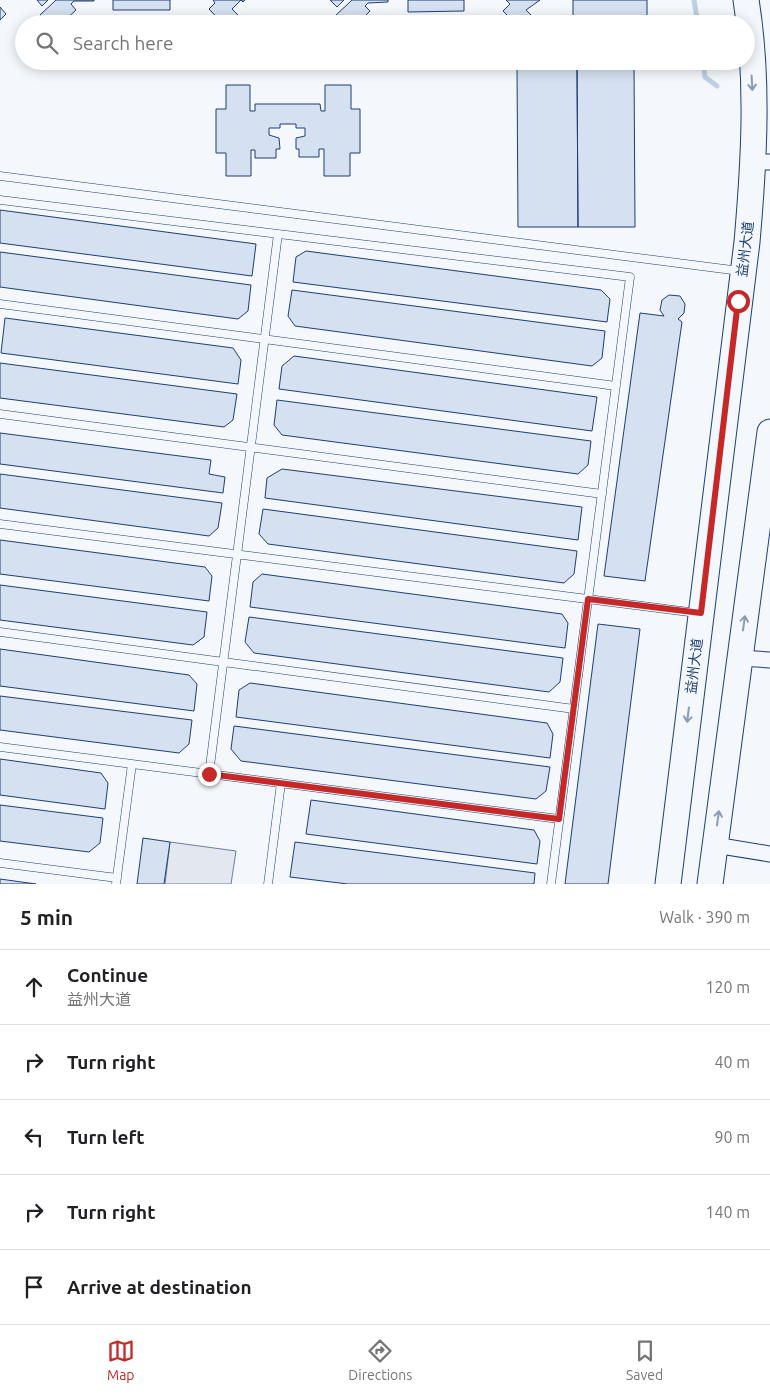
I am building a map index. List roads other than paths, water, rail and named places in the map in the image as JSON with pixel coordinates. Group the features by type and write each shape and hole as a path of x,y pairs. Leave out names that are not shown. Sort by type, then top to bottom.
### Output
{"main road":[{"name":"益州大道","path":"746,0 748,15"},
{"name":"益州大道","path":"668,884 742,271 761,162 752,70"},
{"path":"710,884 770,432"}],"street":[{"path":"740,658 770,660"},
{"path":"715,845 770,854"}],"lane":[{"path":"0,176 742,271"},
{"path":"0,200 630,277 551,884"},
{"path":"209,774 278,234"},
{"path":"0,304 616,386"},
{"path":"0,414 602,494"},
{"path":"0,524 701,613"},
{"path":"0,632 574,709"},
{"path":"0,747 559,819"},
{"path":"0,863 116,881 132,764"},
{"path":"268,884 281,783"}],"waterway":[{"path":"694,0 696,15"},
{"path":"704,70 705,77 717,86"}]}
